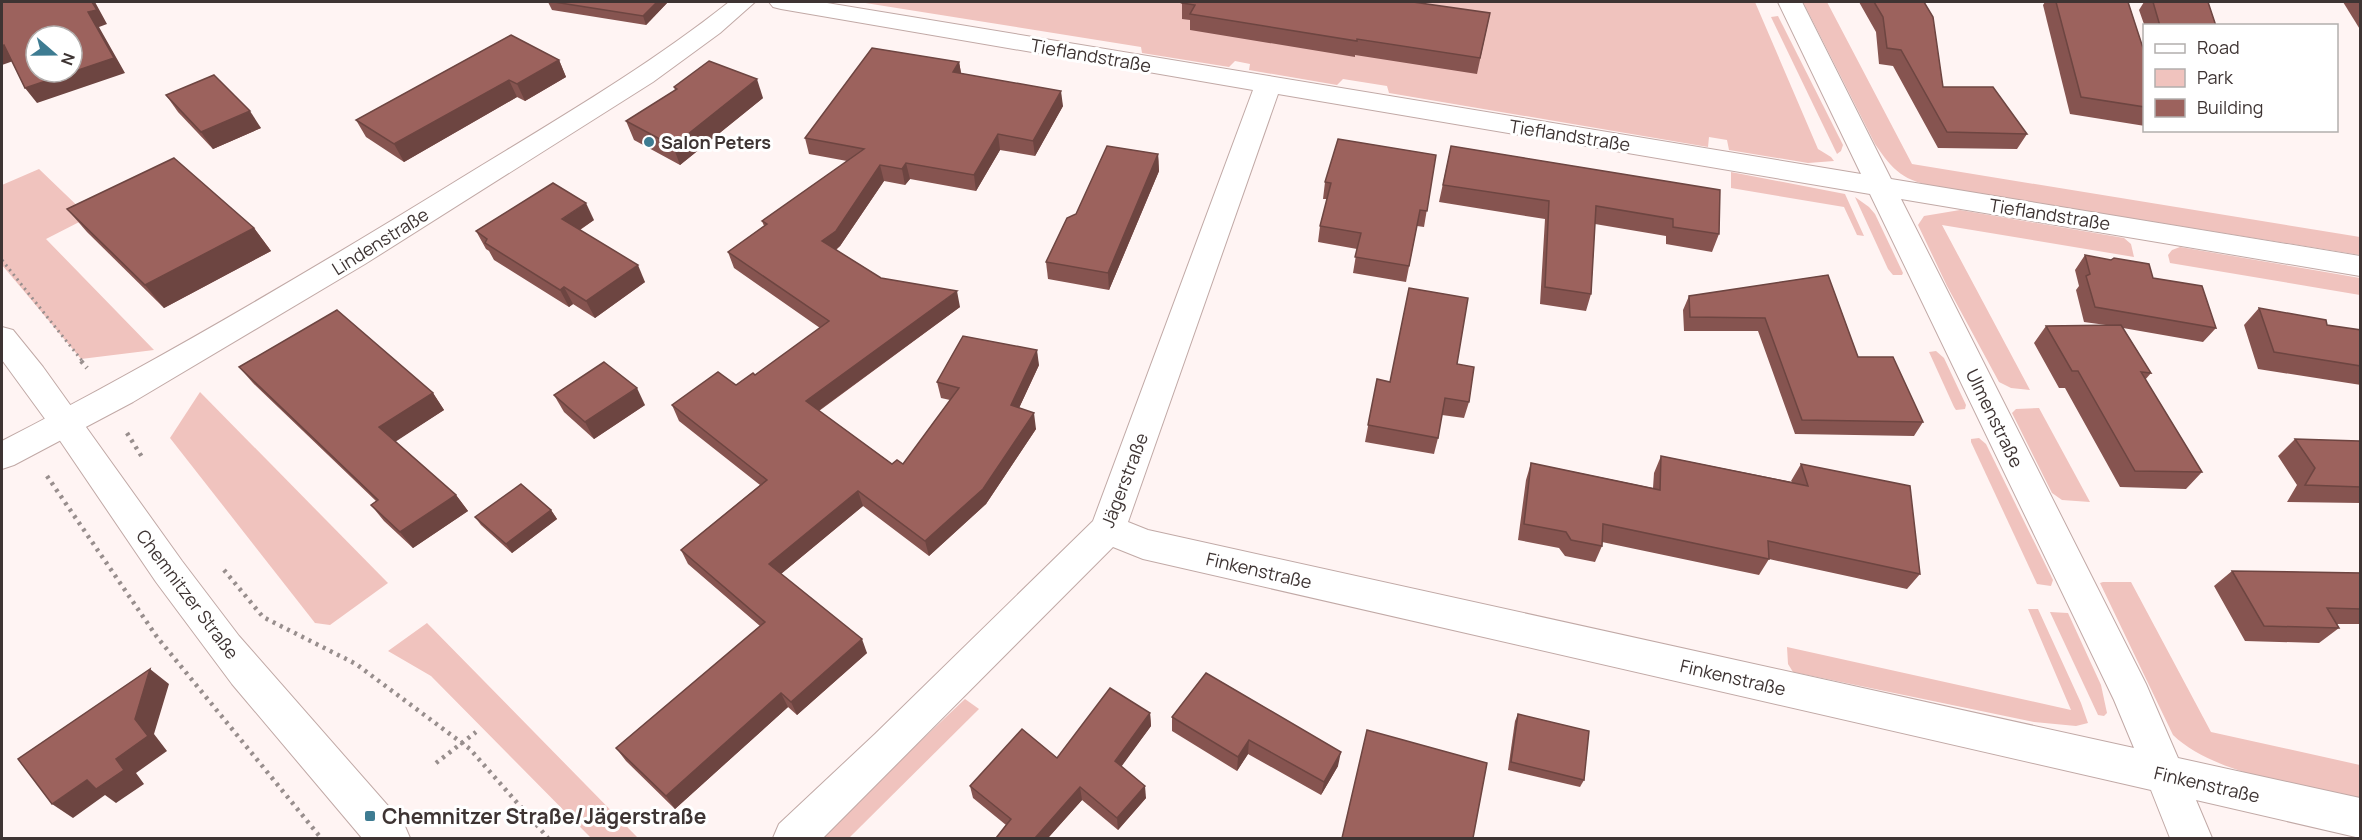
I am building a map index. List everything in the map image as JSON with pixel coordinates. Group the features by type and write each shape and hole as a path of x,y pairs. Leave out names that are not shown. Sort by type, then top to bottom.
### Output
{"street":[{"name":"Lindenstraße","path":"2,456 66,424 298,293 644,76 709,30 743,2"},
{"name":"Tieflandstraße","path":"781,2 2361,266"},
{"name":"Ulmenstraße","path":"1790,2 2132,696 2191,838"},
{"name":"Jägerstraße","path":"794,838 898,739 1108,530 1268,85"},
{"name":"Chemnitzer Straße","path":"2,338 32,376 226,648 390,838"},
{"name":"Finkenstraße","path":"1108,530 1143,544 2361,818"}],"path":[{"path":"2,260 81,359"},
{"path":"217,562 263,617 356,664 470,748 548,838"},
{"path":"436,763 476,732"}],"green space":[{"path":"859,2 1755,2 1818,149 1834,161 1808,163 1729,150 1727,140 1709,137 1708,147 1389,93 1387,86 1343,79 1337,85 1249,70 1250,64 1235,61 1229,67 1142,53 1141,47"},
{"path":"1803,2 1827,2 1912,164 2360,237 2360,255 1916,182 1894,168 1875,144"},
{"path":"1778,16 1843,145 1837,154 1771,17"},
{"path":"39,169 89,217 46,239 154,350 81,359 2,265 2,185"},
{"path":"1731,172 1845,194 1864,236 1857,235 1844,207 1731,188"},
{"path":"1855,197 1875,214 1902,275 1893,275 1888,269"},
{"path":"1960,210 2124,238 2131,244 2134,257 1942,225 2030,390 2011,388 1999,382 1947,286 1918,225 1924,216"},
{"path":"2180,247 2360,278 2360,295 2170,263 2168,255 2172,250"},
{"path":"1936,351 1944,358 1966,405 1965,409 1956,410 1954,407 1929,352"},
{"path":"200,392 388,583 330,625 315,623 170,438"},
{"path":"2039,408 2090,502 2062,500 2052,493 2012,413 2016,409"},
{"path":"1979,438 1986,444 2053,580 2051,586 2037,584 1971,442 1971,439"},
{"path":"2131,582 2211,732 2360,765 2360,799 2287,784 2236,769 2191,749 2173,735 2100,583"},
{"path":"2028,609 2038,609 2088,723 2076,726 2034,722 1793,672 1788,664 1787,647 2071,710"},
{"path":"2050,612 2068,613 2101,685 2107,713 2104,716 2098,715"},
{"path":"427,623 638,838 591,838 431,676 388,651"},
{"path":"965,699 979,709 849,838 818,838"}],"building":[{"path":"2,2 92,2 97,10 88,12 114,58 84,68 84,24 24,24 24,84 37,84 25,88 4,45 2,46"},
{"path":"554,2 657,2 643,16"},
{"path":"1183,2 1413,2 1490,13 1480,58 1190,14 1195,5"},
{"path":"1874,2 1924,2 1933,17 1943,87 1993,87 2027,134 1947,132 1901,50 1887,48 1883,17"},
{"path":"2056,2 2128,2 2143,48 2143,107 2081,97"},
{"path":"2153,2 2208,2 2215,24 2159,24"},
{"path":"511,35 559,60 517,84 509,80 394,144 356,120"},
{"path":"872,48 959,62 953,72 1061,91 1033,141 998,134 974,175 906,163 902,169 880,165 836,231 822,241 881,278 957,291 806,401 892,464 897,460 903,464 959,388 937,382 963,336 1037,350 1011,405 1034,413 983,489 925,541 858,491 769,564 862,639 791,702 781,693 666,796 616,748 765,622 681,550 767,480 672,405 718,372 736,385 753,373 755,375 829,321 728,252 767,224 762,221 864,149 805,138"},
{"path":"709,61 757,79 673,146 626,121 677,89 674,87"},
{"path":"214,75 250,111 201,132 166,95"},
{"path":"1338,139 1436,155 1427,211 1420,210 1409,266 1355,257 1361,233 1320,226 1331,183 1325,182"},
{"path":"1107,146 1158,154 1108,273 1046,262 1067,218 1076,214"},
{"path":"1451,146 1720,190 1719,234 1673,227 1673,219 1596,206 1591,294 1545,287 1549,201 1443,185"},
{"path":"174,158 254,228 145,285 67,209"},
{"path":"553,183 586,203 562,219 638,265 586,301 564,287 560,290 485,243 487,239 476,231"},
{"path":"2085,255 2149,264 2153,278 2202,286 2216,328 2095,307 2086,276 2090,274"},
{"path":"1828,275 1858,357 1893,357 1923,422 1802,420 1765,318 1690,317 1689,296"},
{"path":"1409,288 1468,298 1457,364 1474,367 1469,402 1445,398 1438,438 1368,425 1377,379 1390,382"},
{"path":"2259,308 2326,320 2327,325 2361,330 2361,366 2274,352"},
{"path":"337,310 433,393 379,427 456,495 400,532 371,505 378,500 239,367"},
{"path":"2121,325 2151,373 2141,372 2202,472 2135,471 2078,371 2072,371 2046,326"},
{"path":"604,362 637,388 585,422 554,395"},
{"path":"2295,439 2359,441 2361,443 2361,487 2305,485 2315,468"},
{"path":"1661,456 1808,486 1801,464 1910,486 1920,574 1768,541 1769,559 1603,524 1602,546 1571,540 1566,532 1524,524 1531,463 1660,490"},
{"path":"521,484 551,510 506,544 475,517"},
{"path":"2232,571 2361,573 2361,609 2327,608 2339,628 2264,626"},
{"path":"150,669 135,719 148,736 116,759 124,770 96,789 87,780 52,804 18,759"},
{"path":"1206,673 1341,752 1324,782 1249,740 1238,757 1172,717"},
{"path":"1110,688 1150,713 1115,761 1145,786 1117,818 1080,787 1035,838 996,838 1011,819 970,786 1022,729 1057,758"},
{"path":"1518,714 1589,731 1584,780 1511,762"},
{"path":"1367,730 1487,763 1473,838 1342,838"}],"place":[{"name":"Salon Peters","path":"649,142"},
{"name":"Chemnitzer Straße/Jägerstraße","path":"370,816"}]}
